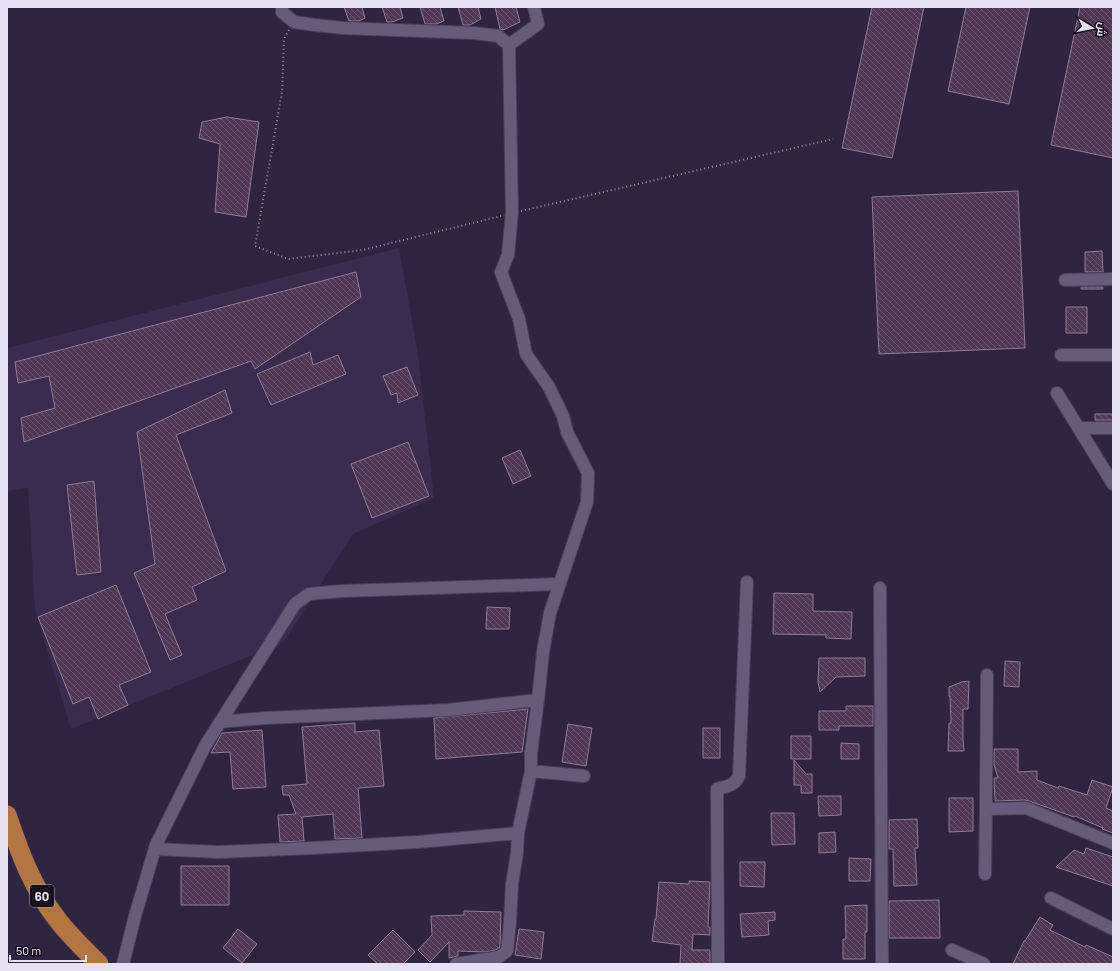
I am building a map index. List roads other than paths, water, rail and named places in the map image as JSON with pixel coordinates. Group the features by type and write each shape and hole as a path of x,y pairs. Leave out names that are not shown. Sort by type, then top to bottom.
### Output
{"highway":[{"name":"60","path":"7,815 20,854 36,888 57,919 99,964"}],"street":[{"path":"282,7 282,12 294,22 343,28 474,33 498,36 508,45 512,213 508,255 501,272 519,319 526,354 549,387 563,416 567,432 588,473 587,502 550,613 543,652 531,771 518,833 517,853 512,884 507,951 499,957 456,964"},
{"path":"508,45 538,24 534,7"},
{"path":"1065,280 1113,279"},
{"path":"1061,355 1113,355"},
{"path":"1058,393 1113,484"},
{"path":"1079,428 1113,428"},
{"path":"718,964 717,788 732,785 739,776 747,582"},
{"path":"123,964 135,916 155,849 204,746 296,604 309,594 342,591 560,584"},
{"path":"880,588 882,964"},
{"path":"985,874 986,675"},
{"path":"220,722 265,718 448,710 538,700"},
{"path":"531,771 584,776"},
{"path":"986,809 1026,808 1113,843"},
{"path":"155,849 218,852 312,848 418,842 518,833"},
{"path":"1051,898 1113,929"},
{"path":"952,950 984,964"}]}
